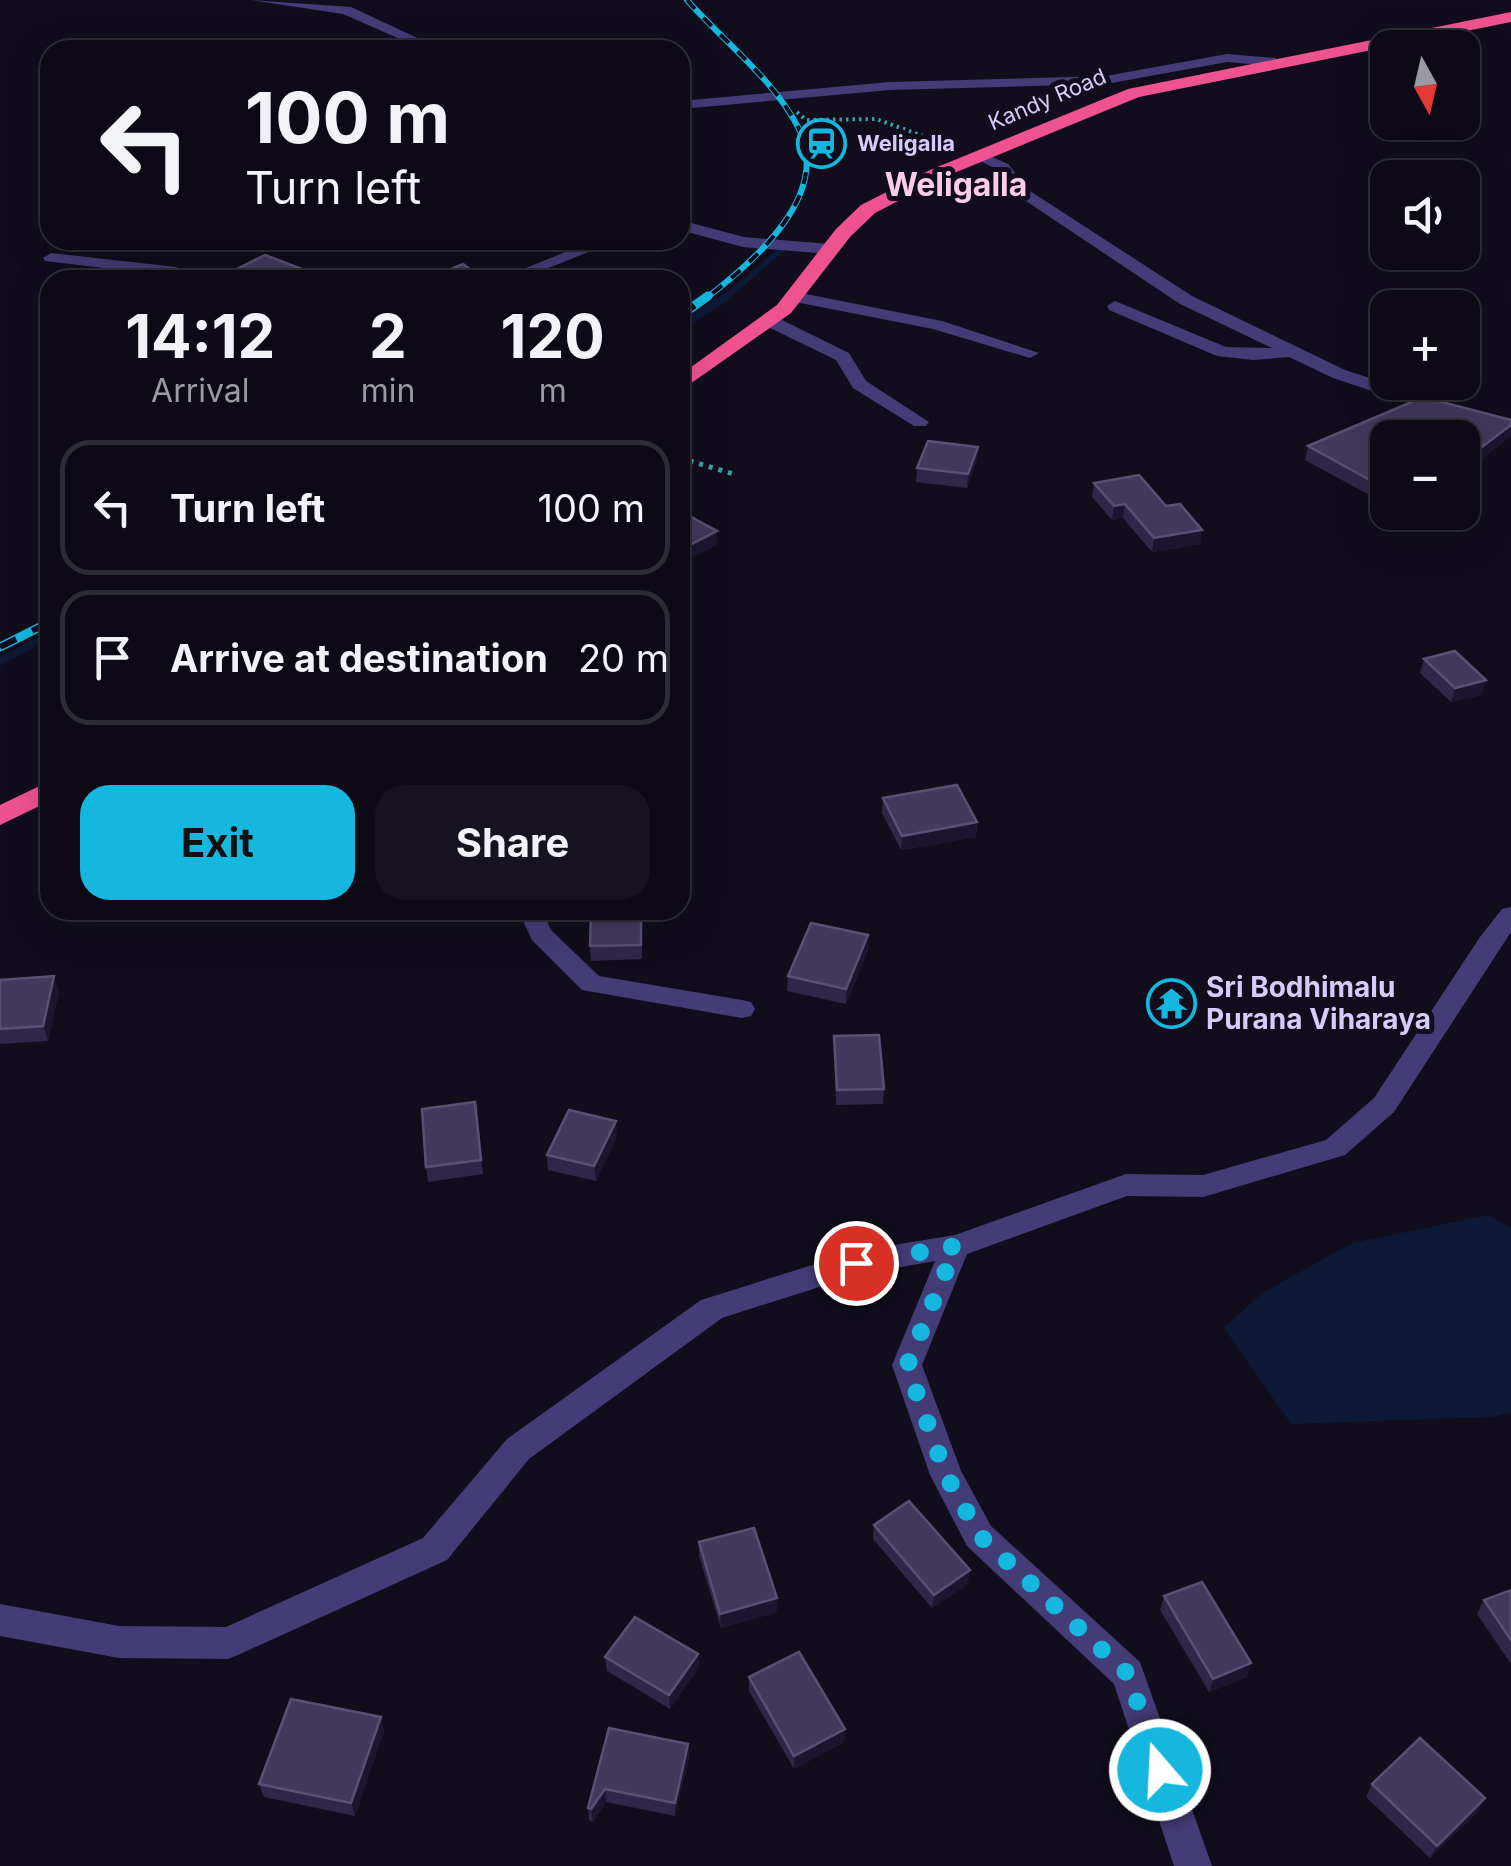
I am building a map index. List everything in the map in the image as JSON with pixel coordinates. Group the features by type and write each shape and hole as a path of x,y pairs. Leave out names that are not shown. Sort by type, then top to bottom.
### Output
{"highway":[{"name":"Kandy Road","path":"690,378 770,321 796,297 855,220 886,197 1134,93 1511,17"},
{"path":"0,816 40,795"}],"street":[{"path":"256,0 346,10 414,40"},
{"path":"690,105 890,86 1106,80 1227,58 1275,62"},
{"path":"981,156 1003,167 1026,194 1186,300 1339,374 1436,406 1511,424"},
{"path":"690,228 742,242 830,250"},
{"path":"530,270 584,250"},
{"path":"51,258 158,270"},
{"path":"796,297 936,325 1030,353"},
{"path":"1115,306 1223,352 1253,355 1294,350"},
{"path":"770,321 843,357 860,384 920,422"},
{"path":"0,1620 120,1642 228,1643 435,1549 518,1448 712,1309 856,1263 956,1246 1126,1185 1203,1186 1334,1148 1384,1104 1488,943 1511,915"},
{"path":"535,920 541,934 591,984 742,1009"},
{"path":"956,1246 907,1366 946,1475 980,1536 1128,1674 1193,1866"}],"path":[{"path":"782,95 806,120 876,119 981,156"},
{"path":"690,461 738,475"}],"water":[{"path":"1488,1215 1511,1228 1511,1412 1492,1417 1291,1424 1224,1328 1262,1293 1352,1243"}],"building":[{"path":"265,255 305,270 235,270"},
{"path":"463,264 471,270 449,270"},
{"path":"1416,400 1434,400 1511,420 1511,425 1480,448 1480,420 1370,420 1370,480 1308,446"},
{"path":"928,441 978,447 968,474 917,468"},
{"path":"1139,475 1166,506 1180,504 1202,530 1154,538 1125,504 1114,506 1094,483"},
{"path":"690,516 717,531 690,545"},
{"path":"1455,651 1486,680 1455,688 1424,659"},
{"path":"957,785 977,822 902,836 883,798"},
{"path":"591,920 641,920 641,945 590,946"},
{"path":"811,923 868,935 846,989 788,976"},
{"path":"54,976 43,1026 0,1029 0,980"},
{"path":"879,1035 884,1089 837,1090 834,1036"},
{"path":"475,1102 481,1160 426,1167 422,1109"},
{"path":"569,1110 616,1121 594,1166 547,1155"},
{"path":"909,1501 970,1570 934,1595 874,1525"},
{"path":"754,1528 777,1598 720,1614 699,1542"},
{"path":"1202,1582 1251,1663 1213,1679 1164,1596"},
{"path":"1511,1590 1511,1640 1484,1600"},
{"path":"635,1617 698,1654 669,1695 605,1657"},
{"path":"799,1652 845,1729 794,1756 749,1677"},
{"path":"291,1699 381,1717 351,1803 259,1784"},
{"path":"609,1728 688,1744 675,1803 605,1789 588,1808"},
{"path":"1420,1738 1485,1798 1437,1846 1372,1784"}],"waterway":[{"path":"726,297 781,250"},
{"path":"690,320 726,297"},
{"path":"0,661 40,640"}],"railway":[{"path":"687,0 776,94 799,129 806,154 805,179 782,226 744,267 705,299"},
{"path":"690,309 708,296"},
{"path":"0,647 40,627"}],"place":[{"name":"Weligalla","path":"822,143"},
{"name":"Sri Bodhimalu Purana Viharaya","path":"1171,1003"}],"district":[{"name":"Weligalla","path":"956,184"}],"route":[{"path":"856,1263 956,1246 907,1366 946,1475 980,1536 1128,1674 1160,1770"}]}
